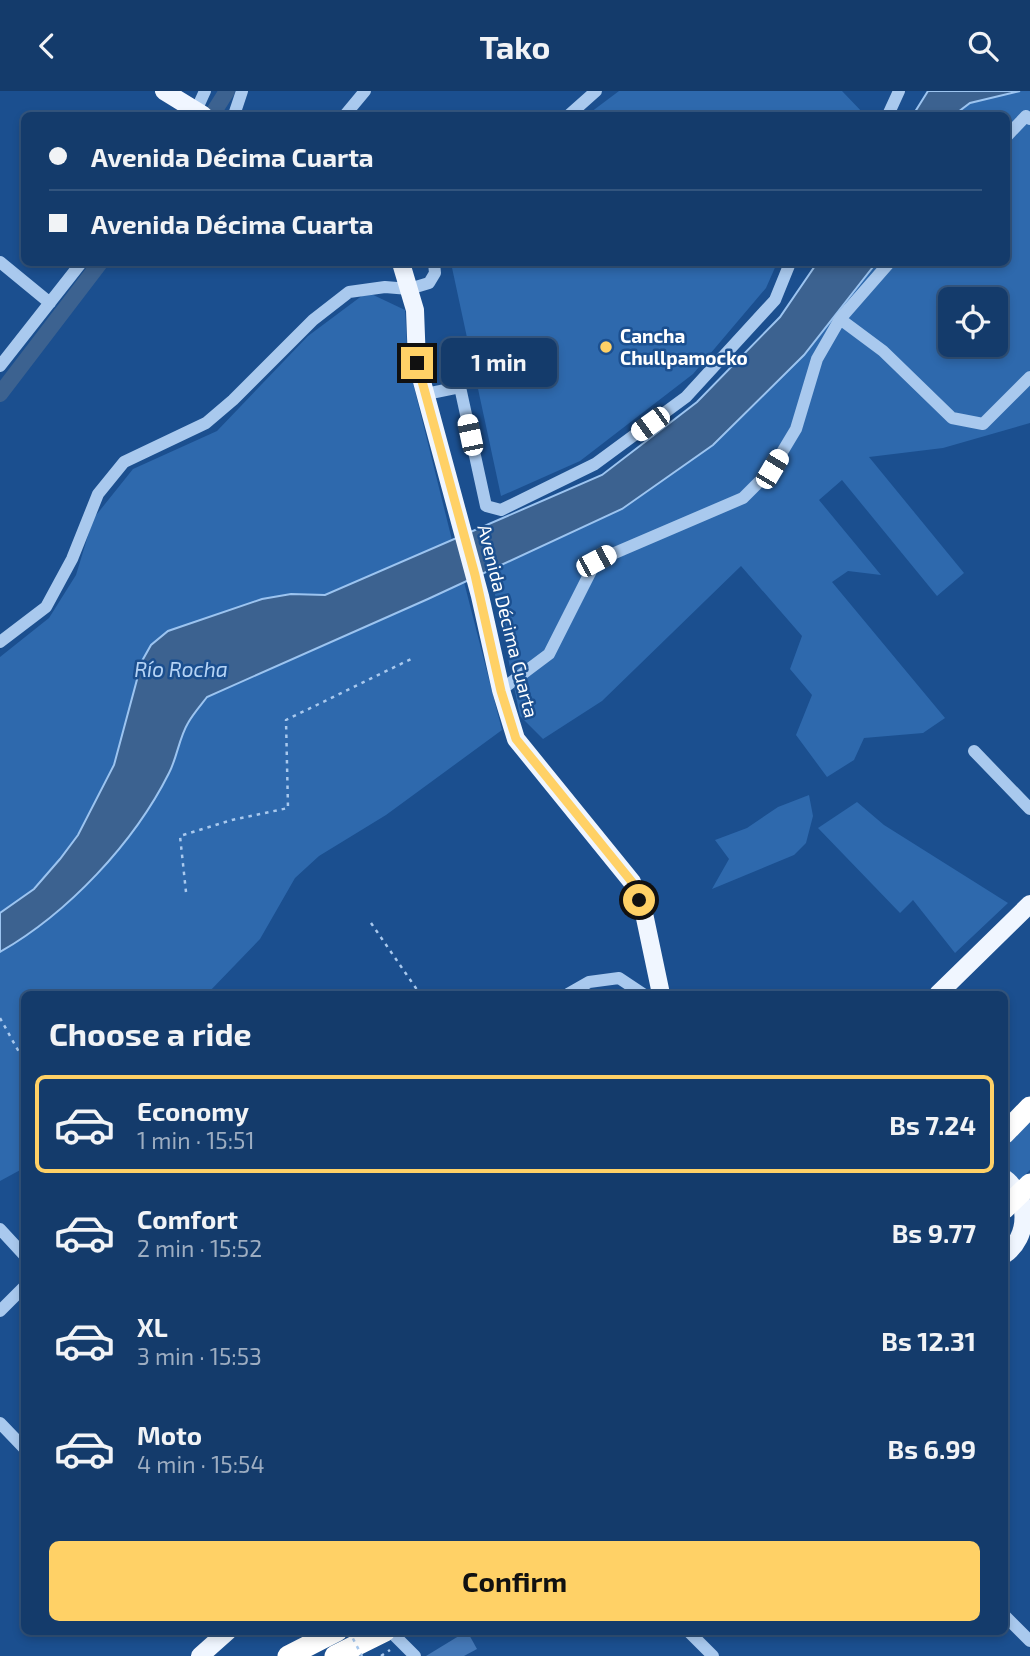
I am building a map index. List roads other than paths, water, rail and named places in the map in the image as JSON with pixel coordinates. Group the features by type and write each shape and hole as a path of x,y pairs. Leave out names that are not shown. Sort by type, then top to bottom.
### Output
{"highway":[{"path":"1008,1130 1030,1107"},
{"path":"1008,1205 1026,1188"},
{"path":"288,1656 329,1635"},
{"path":"335,1656 376,1635"}],"main road":[{"path":"164,91 195,112"},
{"name":"Avenida Décima Cuarta","path":"402,266 415,310 417,363 458,510 501,691 516,739 632,882 645,918 661,991"},
{"path":"941,991 1030,904"},
{"path":"1008,1180 1026,1188 1029,1216 1025,1249 1008,1254"},
{"path":"200,1656 219,1635"}],"street":[{"path":"199,112 205,91"},
{"path":"235,112 242,91"},
{"path":"348,112 365,91"},
{"path":"572,112 596,91"},
{"path":"889,112 899,91"},
{"path":"1010,133 1026,116 1030,119"},
{"path":"0,262 50,303"},
{"path":"0,366 79,266"},
{"path":"0,642 47,607 72,559 98,494 124,462 206,423 313,320 349,292 385,287 409,289 429,283 435,273 434,266"},
{"path":"426,394 460,387 486,506 500,510 595,464 687,397 775,300 789,266"},
{"path":"501,691 549,654 596,561 743,498 772,469 796,429 817,359 840,319 886,266"},
{"path":"840,319 883,351 952,418 983,424 1030,377"},
{"path":"974,751 1030,809"},
{"path":"573,991 589,982 619,978 638,991"},
{"path":"0,1229 21,1252"},
{"path":"0,1311 21,1290"},
{"path":"0,1423 21,1445"},
{"path":"1008,1619 1030,1641"},
{"path":"393,1635 408,1654"},
{"path":"692,1635 713,1656"}],"water":[{"path":"928,91 1020,91 970,103 958,112 915,112"},
{"name":"Río Rocha","path":"815,266 874,266 804,355 713,445 622,509 207,697 185,729 172,767 154,799 118,850 74,897 0,952 0,913 34,889 78,835 114,765 142,661 151,645 168,631 262,599 291,594 325,595 602,475 697,402 780,317"}],"waterway":[{"path":"215,110 227,91"},
{"path":"0,394 98,266"}],"place":[{"name":"Cancha Chullpamocko","path":"606,347"}]}
